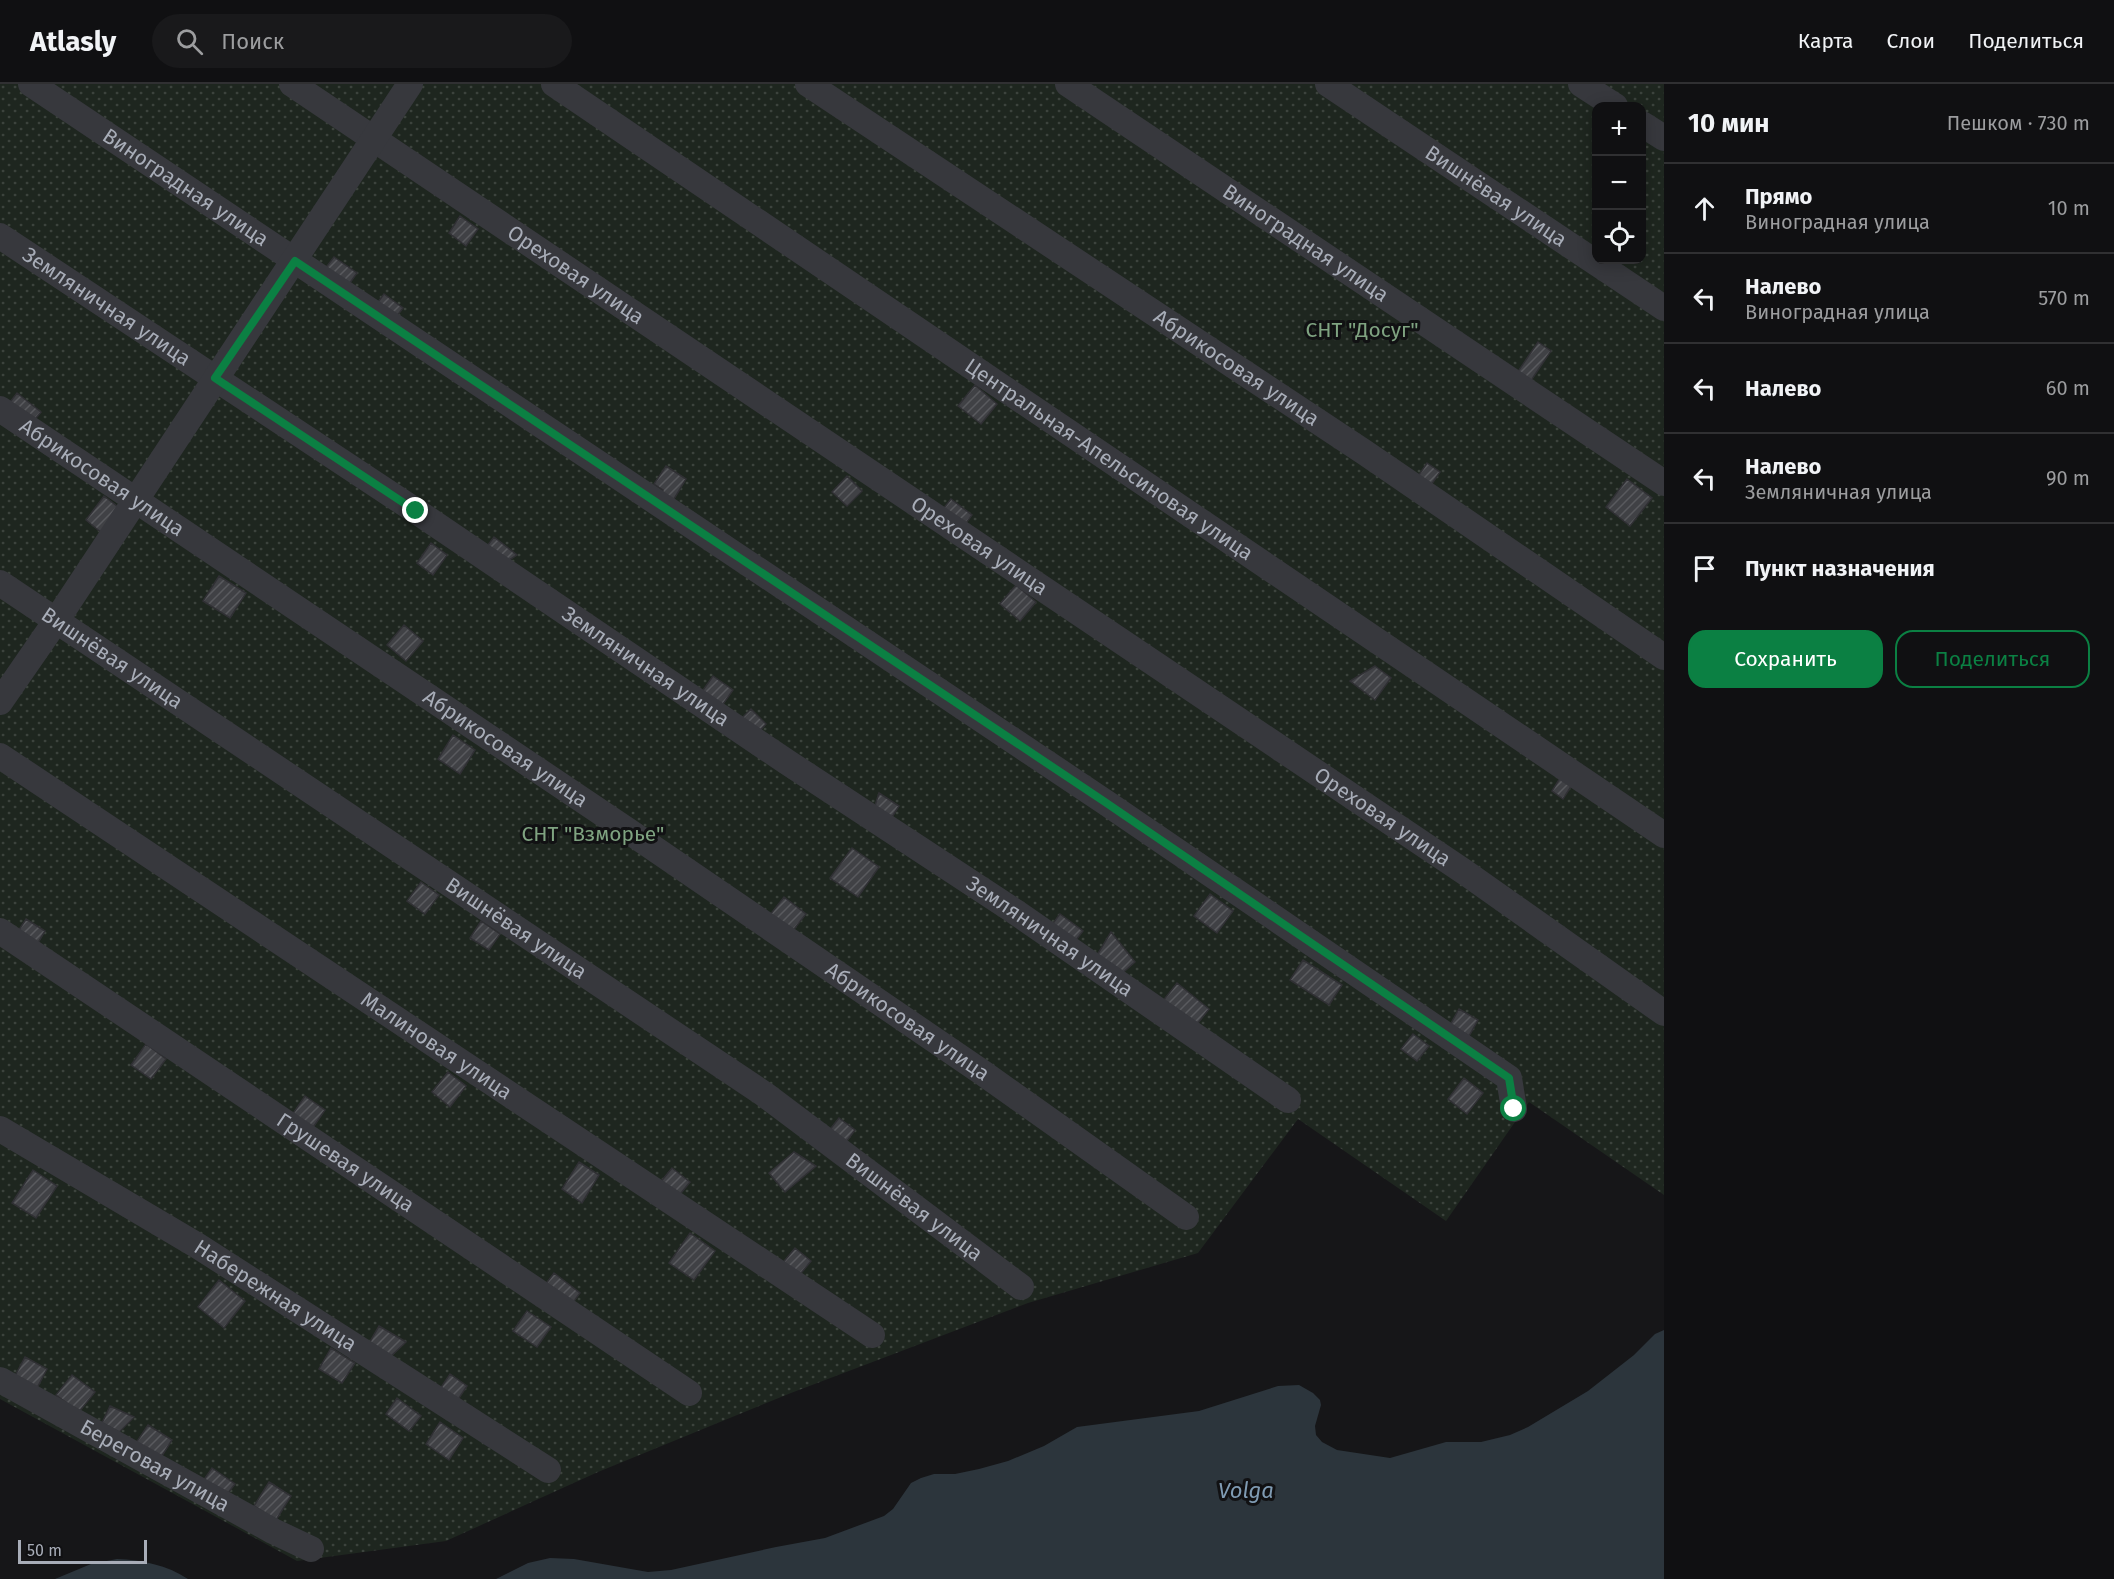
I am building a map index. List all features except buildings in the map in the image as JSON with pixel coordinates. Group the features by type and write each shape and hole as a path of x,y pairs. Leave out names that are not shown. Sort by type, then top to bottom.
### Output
{"lane":[{"name":"Виноградная улица","path":"31,84 1105,802 1509,1078 1514,1109"},
{"name":"Ореховая улица","path":"292,84 1466,873 1664,1013"},
{"path":"0,702 411,84"},
{"name":"Центральная-Апельсиновая улица","path":"554,84 1664,835"},
{"name":"Абрикосовая улица","path":"808,84 1364,452 1664,657"},
{"name":"Виноградная улица","path":"1068,84 1664,483"},
{"name":"Вишнёвая улица","path":"1328,84 1664,308"},
{"path":"1581,84 1609,102"},
{"path":"1646,127 1664,138"},
{"name":"Земляничная улица","path":"0,236 1014,911 1288,1100"},
{"name":"Абрикосовая улица","path":"0,409 637,836 983,1073 1186,1217"},
{"name":"Вишнёвая улица","path":"0,583 764,1094 1021,1287"},
{"name":"Малиновая улица","path":"0,756 872,1335"},
{"name":"Грушевая улица","path":"0,931 689,1393"},
{"name":"Набережная улица","path":"0,1129 198,1246 548,1470"},
{"name":"Береговая улица","path":"0,1380 273,1531 312,1549"}],"green space":[{"name":"СНТ \"Взморье\"","path":"0,84 544,84 1664,841 1664,1195 1529,1102 1446,1221 1298,1119 1198,1253 1028,1303 791,1393 598,1472 446,1541 297,1561 0,1399"},
{"name":"СНТ \"Досуг\"","path":"562,84 1664,84 1664,831"}],"water":[{"name":"Volga","path":"1664,1330 1664,1579 496,1579 528,1563 550,1558 574,1559 648,1572 671,1570 825,1538 884,1516 893,1509 911,1483 921,1478 934,1474 955,1474 1008,1461 1044,1446 1077,1427 1199,1411 1278,1386 1299,1385 1320,1400 1321,1405 1315,1426 1316,1435 1322,1442 1337,1450 1390,1458 1446,1442 1481,1442 1510,1435 1528,1427 1588,1391 1634,1355 1655,1334"},
{"path":"117,1559 154,1564 188,1579 55,1579 91,1564"}],"route":[{"path":"416,511 215,378 295,261 1105,802 1509,1078 1514,1109"}]}
